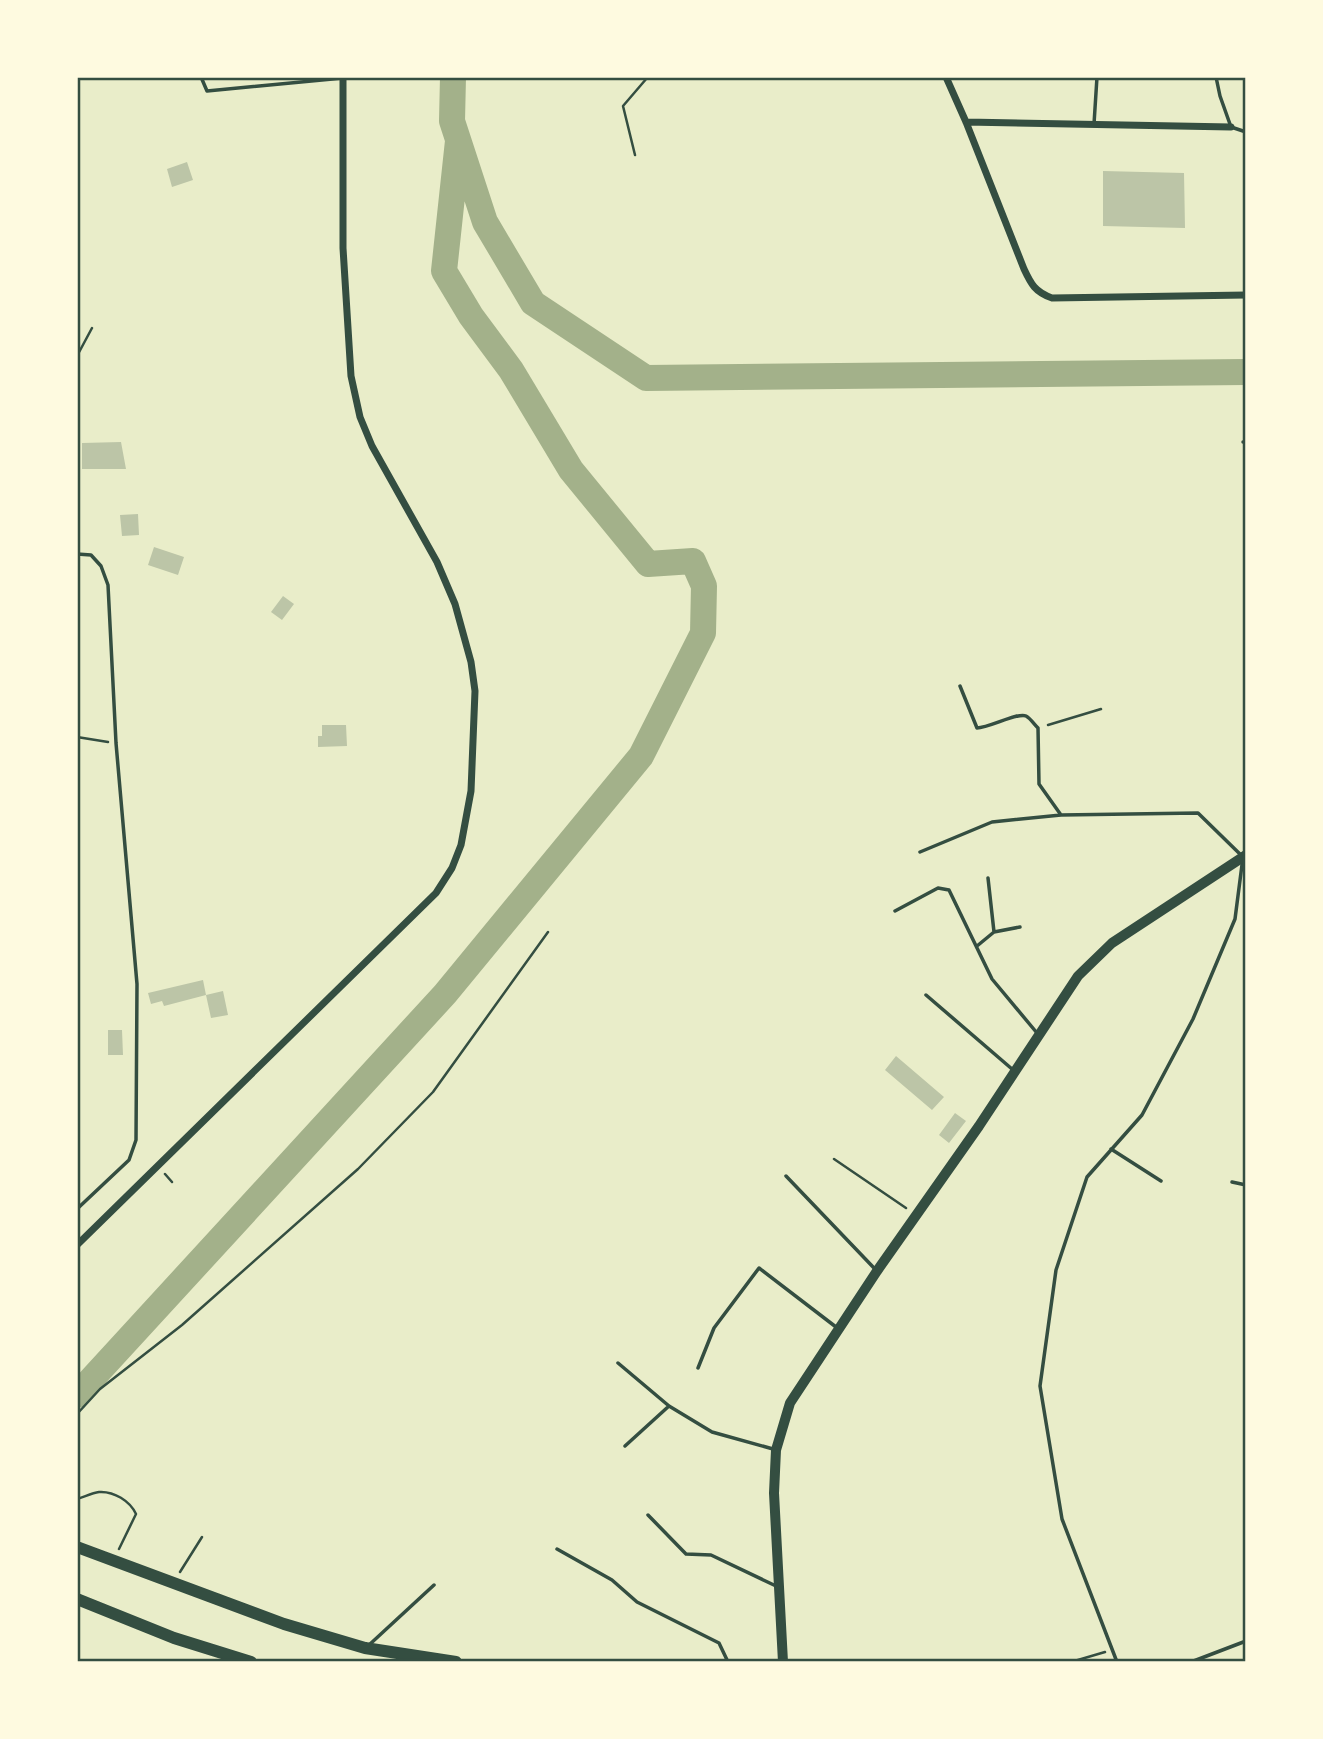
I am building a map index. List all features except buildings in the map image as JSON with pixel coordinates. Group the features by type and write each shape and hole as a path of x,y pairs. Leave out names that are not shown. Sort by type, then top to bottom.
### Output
{"main road":[{"path":"783,1662 774,1493 776,1450 790,1403 1078,976 1112,943 1245,856"},
{"path":"77,1547 284,1625 365,1648 456,1662"},
{"path":"77,1599 174,1639 251,1662"}],"street":[{"path":"946,77 1024,269 1032,286 1040,294 1052,298 1246,295"},
{"path":"77,1245 436,893 452,868 461,845 471,790 474,691 471,662 455,604 437,562 372,446 360,417 351,376 343,248 343,78"},
{"path":"966,122 1231,127"}],"lane":[{"path":"201,77 207,91 343,78"},
{"path":"1094,124 1097,77"},
{"path":"1216,77 1231,127 1246,132"},
{"path":"77,554 91,555 101,566 108,585 117,743 137,984 134,1152 129,1160 77,1209"},
{"path":"960,686 977,728 991,727 1019,714 1026,716 1038,728 1039,784 1061,815"},
{"path":"920,852 992,822 1061,815 1198,813 1245,856 1235,919 1193,1019 1142,1115 1087,1177 1056,1270 1040,1386 1062,1519 1116,1662"},
{"path":"988,878 994,932"},
{"path":"895,911 938,888 950,890 992,979 1039,1035"},
{"path":"977,946 994,932 1020,927"},
{"path":"926,995 1015,1071"},
{"path":"1111,1149 1161,1181"},
{"path":"786,1176 877,1272"},
{"path":"1232,1182 1246,1185"},
{"path":"698,1368 714,1328 759,1268 839,1329"},
{"path":"618,1363 669,1406 712,1432 776,1450"},
{"path":"625,1446 669,1406"},
{"path":"648,1515 686,1554 711,1555 780,1587"},
{"path":"557,1549 612,1580 637,1601 719,1643 728,1662"},
{"path":"365,1648 434,1586"},
{"path":"1191,1662 1246,1641"}],"path":[{"path":"635,155 623,106 647,78 658,77"},
{"path":"77,356 92,328"},
{"path":"1038,728 1101,709"},
{"path":"77,737 117,743"},
{"path":"77,1414 100,1389 182,1325 358,1169 433,1092 548,932"},
{"path":"834,1159 916,1215"},
{"path":"77,1499 100,1492 125,1499 133,1507 136,1514 113,1560"},
{"path":"173,1584 202,1537"},
{"path":"1072,1662 1112,1650"}],"waterway":[{"path":"453,77 452,121 485,222 533,303 646,378 1246,372"},
{"path":"77,1395 445,994 641,756 703,633 704,586 693,561 648,564 571,470 511,370 471,316 444,271 458,141"}]}
